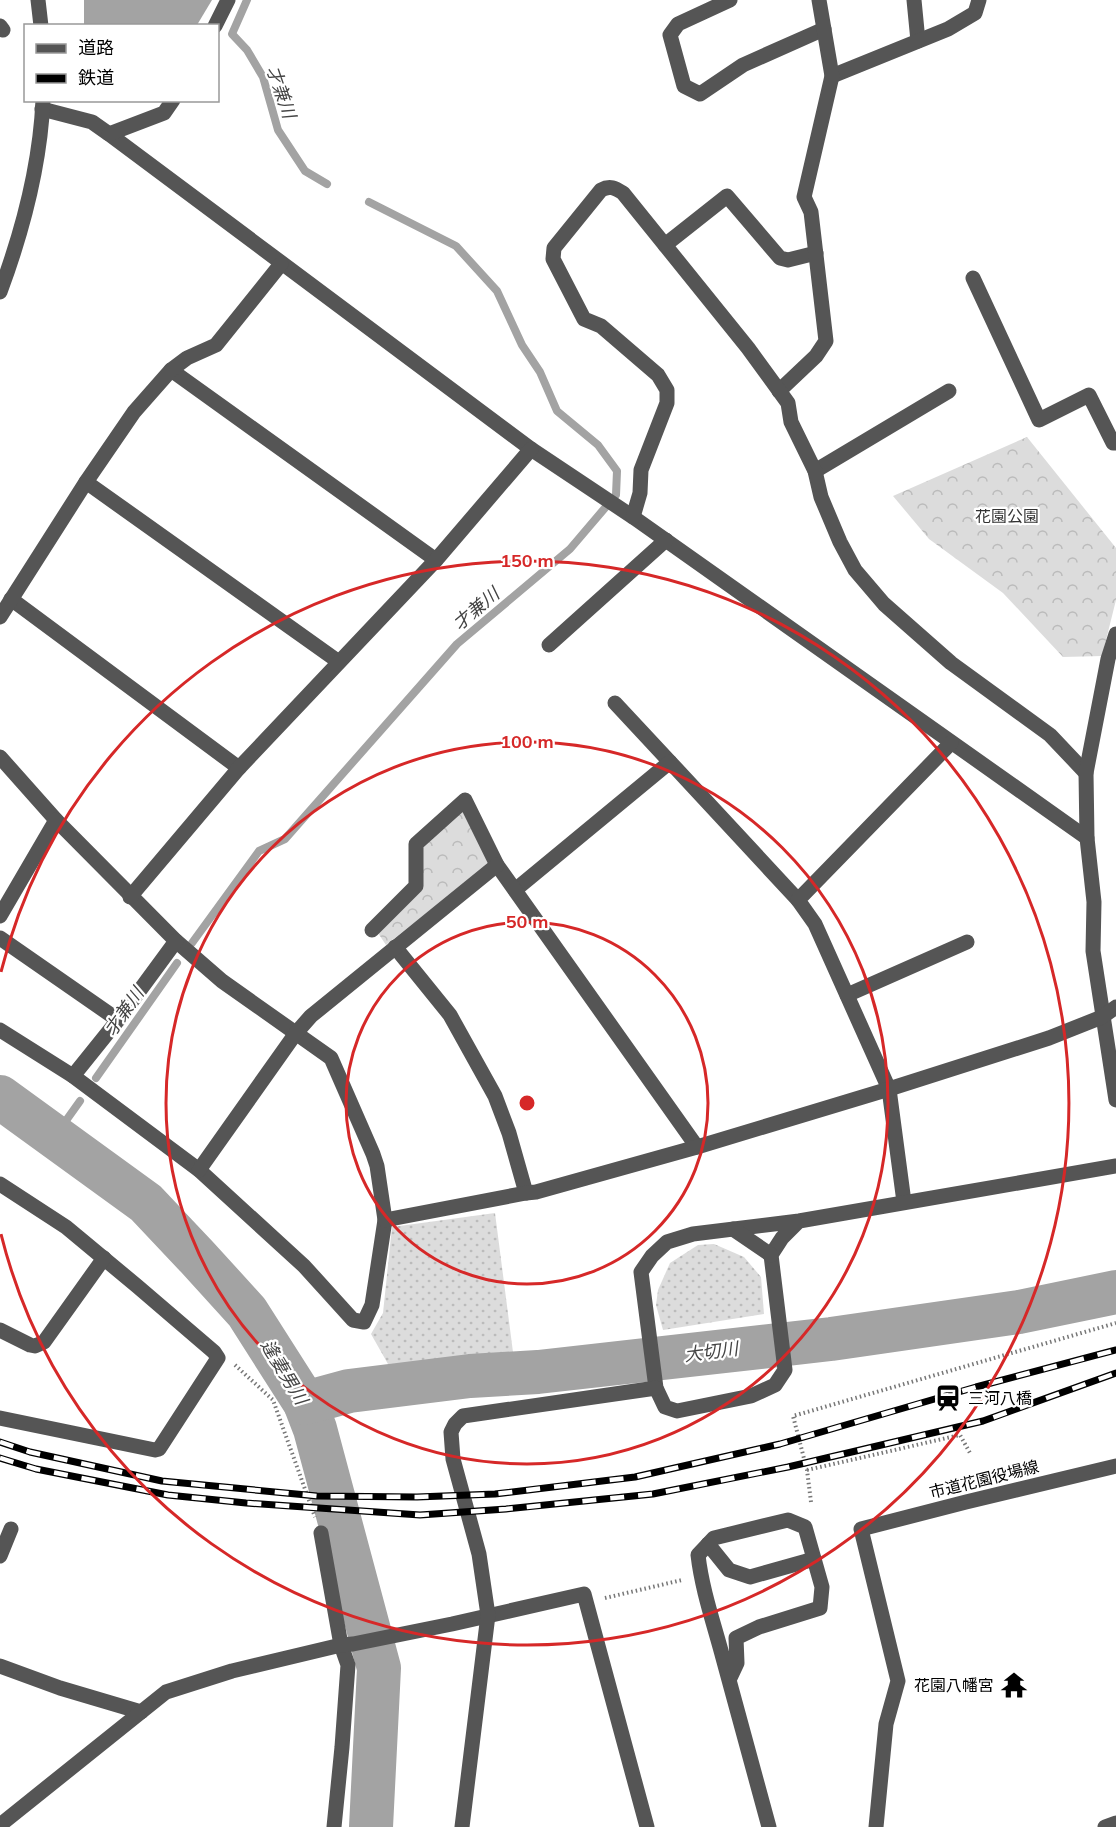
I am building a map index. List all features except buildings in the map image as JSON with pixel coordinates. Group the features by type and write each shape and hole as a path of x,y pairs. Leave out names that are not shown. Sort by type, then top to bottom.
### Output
{"street":[{"path":"38,0 41,24"},
{"path":"216,24 228,0"},
{"path":"730,0 678,24 670,35 684,86 700,94 743,65 824,29"},
{"path":"779,391 816,356 826,341 811,212 804,197 832,76 819,0"},
{"path":"915,0 918,41"},
{"path":"832,76 948,29 975,13 979,0"},
{"path":"109,134 164,113 172,102"},
{"path":"0,292 26,213 35,171 42,105 92,122 531,449 666,540 1087,838"},
{"path":"633,517 640,493 641,470 667,403 667,390 658,375 601,326 584,319 552,259 554,248 601,190 607,187 615,188 623,193 748,348 788,403 791,422 815,471 821,497 855,570 884,604 951,663 1050,735 1086,773"},
{"path":"665,245 727,195 780,258 788,260 816,253"},
{"path":"0,617 86,482 134,412 171,370 187,358 216,345 281,264"},
{"path":"973,278 1039,420 1089,395 1113,443 1116,443"},
{"path":"171,370 436,560"},
{"path":"815,471 949,391"},
{"path":"130,897 239,768 436,560 531,449"},
{"path":"86,482 339,662"},
{"path":"549,645 666,540"},
{"path":"11,599 239,768"},
{"path":"1116,634 1086,773 1087,838 1094,902 1093,951 1116,1100"},
{"path":"615,703 798,900 815,924 889,1089 904,1202"},
{"path":"798,900 951,743"},
{"path":"0,757 56,820 176,941 222,981 331,1058 373,1154 385,1220 372,1305 364,1322 353,1320 304,1266 199,1170 73,1076 0,1030"},
{"path":"515,890 670,762"},
{"path":"372,930 416,886 416,844 465,800 497,865 697,1147"},
{"path":"0,916 56,820"},
{"path":"199,1170 296,1033 311,1016 497,865"},
{"path":"0,938 118,1020"},
{"path":"73,1076 118,1020 176,941"},
{"path":"847,995 967,942"},
{"path":"395,947 450,1015 474,1056 495,1096 509,1132 526,1193"},
{"path":"385,1220 536,1192 697,1147 1049,1038 1102,1017 1116,1007"},
{"path":"799,1221 782,1238 771,1254 785,1370 775,1385 751,1396 677,1411 664,1407 656,1388 641,1272 652,1256 667,1242 693,1234 799,1221 1116,1166"},
{"path":"0,1184 66,1227 214,1352 218,1358 159,1449 0,1418"},
{"path":"733,1229 771,1254"},
{"path":"0,1330 30,1345 35,1346 44,1342 104,1258"},
{"path":"462,1827 488,1615 479,1554 453,1459 451,1432 463,1416 656,1388"},
{"name":"市道花園役場線","path":"876,1827 886,1724 898,1681 861,1529 1116,1466"},
{"path":"736,1638 759,1627 820,1608 822,1587 805,1527 788,1520 714,1538 698,1555 700,1575 769,1827"},
{"path":"0,1556 11,1529"},
{"path":"321,1533 347,1645 348,1665 334,1827"},
{"path":"708,1544 729,1570 750,1577 814,1559"},
{"path":"0,1825 166,1692 232,1671 584,1594 646,1825 630,1827"},
{"path":"713,1621 736,1638"},
{"path":"729,1680 736,1663 736,1638"},
{"path":"0,1666 60,1688 141,1712"},
{"path":"1105,1827 1116,1823"}],"path":[{"path":"811,1502 807,1470 793,1416 1116,1323"},
{"path":"218,1358 236,1365 273,1400 321,1533"},
{"path":"807,1470 960,1435 970,1452"},
{"path":"586,1603 683,1580"}],"green space":[{"name":"花園公園","path":"1027,437 1116,548 1116,600 1102,656 1063,657 1003,593 929,539 893,496"},
{"path":"463,809 490,863 386,945 378,933 420,891 421,846"},
{"path":"495,1213 514,1360 388,1364 371,1334 383,1313 392,1227"},
{"path":"714,1244 744,1257 761,1277 764,1314 663,1330 656,1305 658,1290 670,1263 698,1245"}],"shaded area":[{"path":"84,0 212,0 198,24 84,24"}],"waterway":[{"name":"才兼川","path":"247,0 232,34 247,50 263,77 278,130 305,171 327,184"},
{"name":"才兼川","path":"192,943 259,851 285,839 457,644 570,549 616,495 617,471 598,445 557,411 540,372 522,345 497,291 456,246 369,202"},
{"name":"才兼川","path":"96,1078 177,963"},
{"name":"逢妻男川","path":"0,1097 146,1203 247,1312 305,1403 315,1429 379,1668 371,1827"},
{"name":"才兼川","path":"47,1131 65,1122 80,1101"},
{"name":"大切川","path":"305,1403 349,1391 470,1376 538,1372 831,1339 1019,1312 1116,1292"}],"railway":[{"path":"0,1442 30,1452 162,1481 317,1496 417,1497 495,1494 635,1477 780,1444 976,1387 1116,1350"},
{"path":"0,1458 36,1469 168,1495 246,1503 420,1515 506,1509 653,1494 788,1467 983,1421 1116,1373"}],"place":[{"name":"三河八橋","path":"948,1398"},
{"name":"花園八幡宮","path":"1014,1685"}]}
